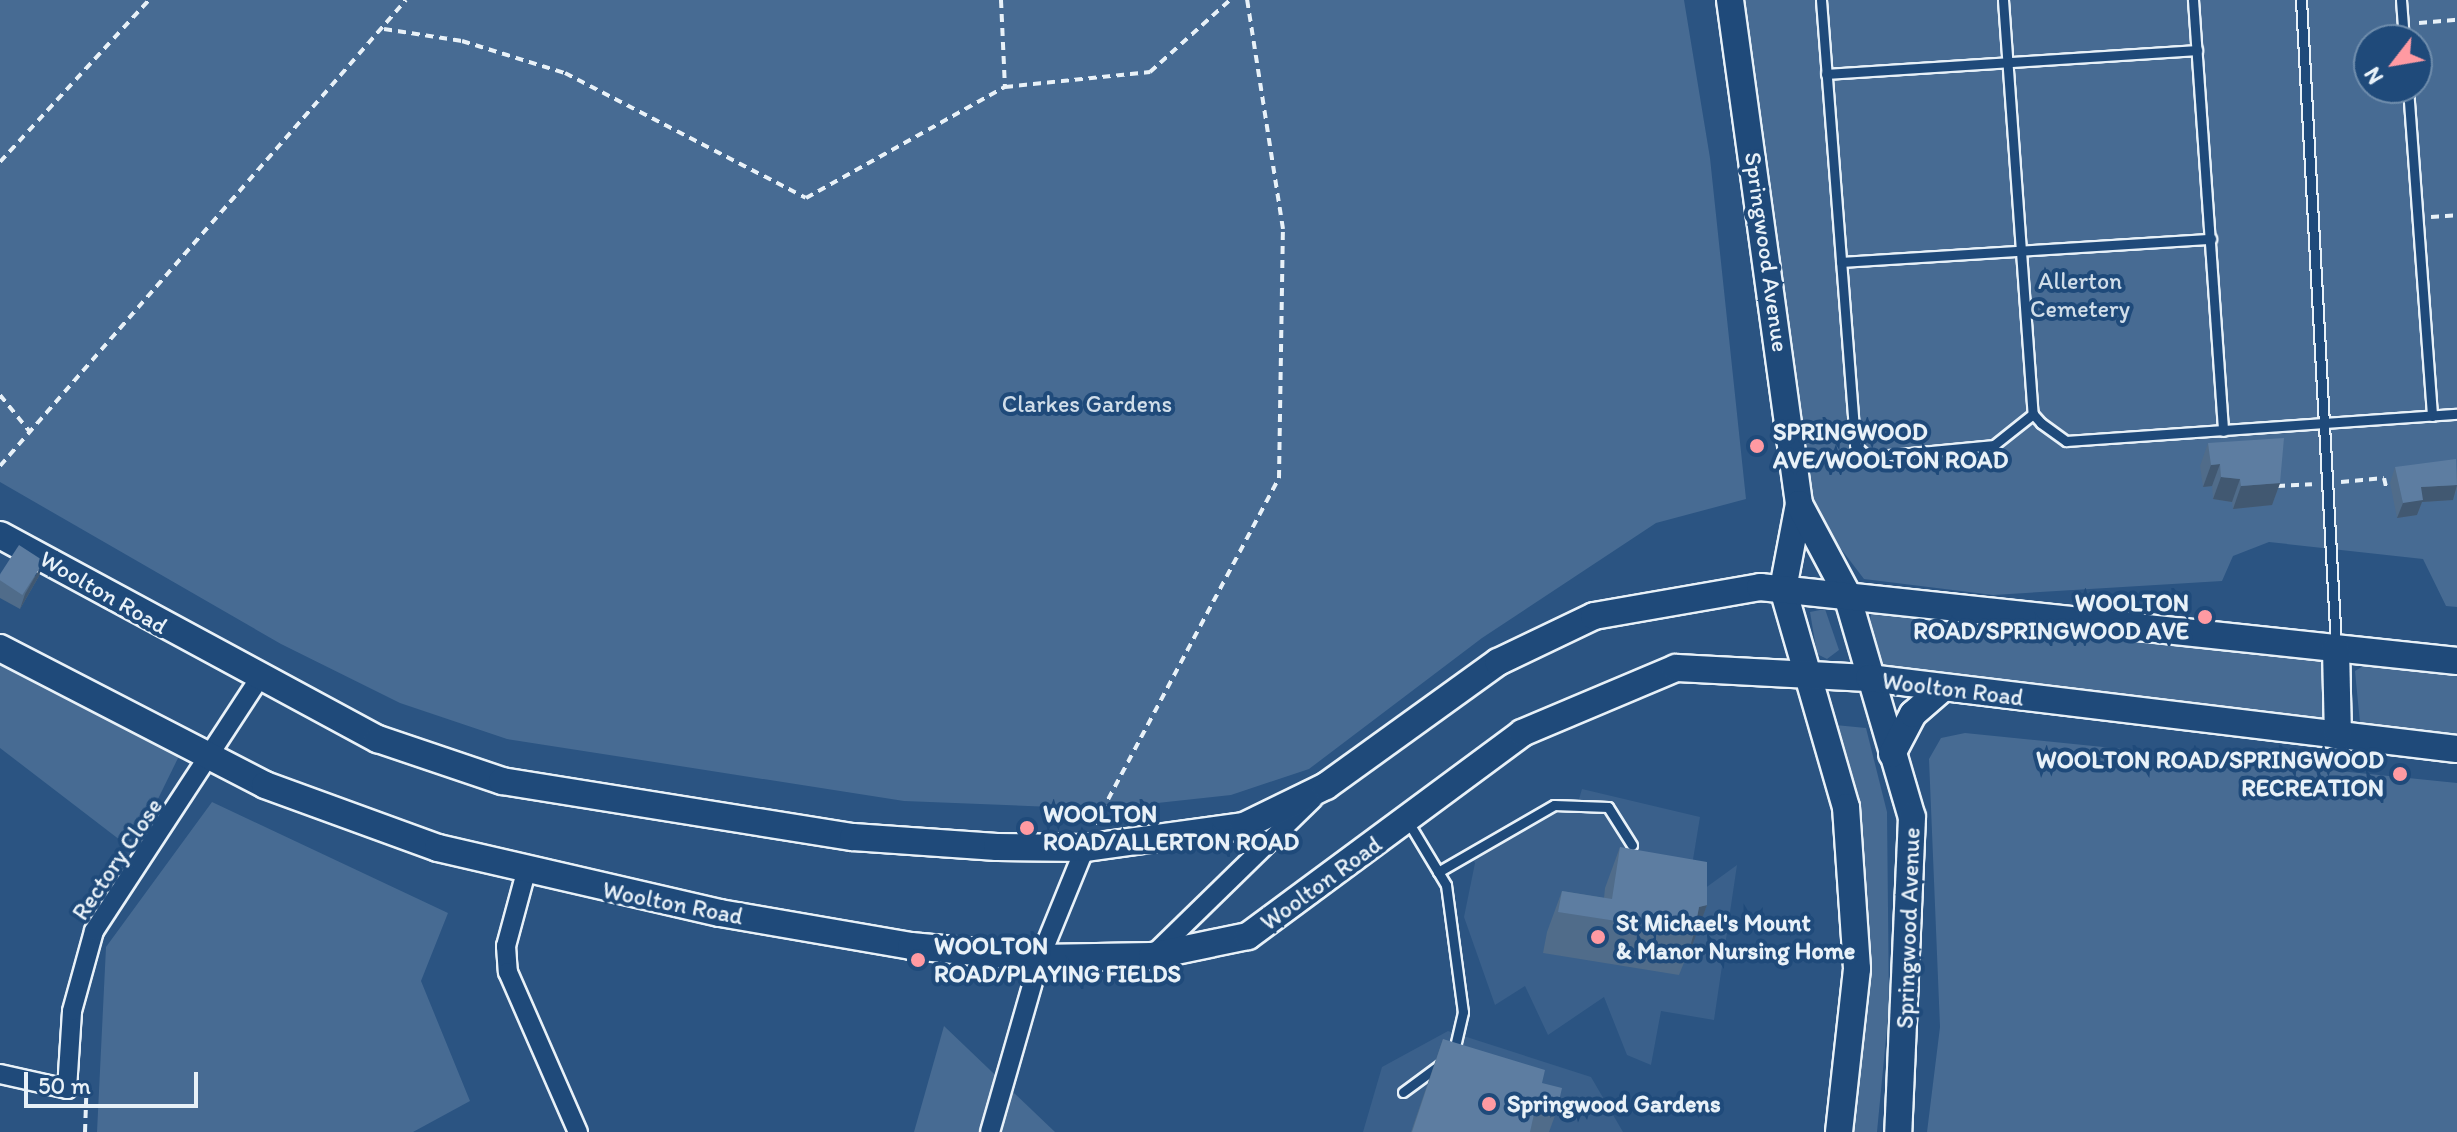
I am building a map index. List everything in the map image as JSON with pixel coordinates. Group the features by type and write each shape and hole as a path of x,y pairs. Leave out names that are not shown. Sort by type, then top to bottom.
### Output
{"main road":[{"name":"Springwood Avenue","path":"1730,0 1799,504 1783,589 1846,807 1857,969 1839,1132"},
{"name":"Springwood Avenue","path":"1799,504 1846,592 1912,817 1898,1132"},
{"name":"Woolton Road","path":"0,535 259,679 378,739 502,781 853,837 1085,848 1244,826 1326,786 1498,662 1594,616 1760,587 1846,592 2457,661"},
{"name":"Woolton Road","path":"0,648 212,757 350,820 526,872 911,946 1040,958 1152,956 1248,936 1522,733 1676,668 1806,672 1869,678 2457,749"},
{"path":"2336,649 2338,736"},
{"path":"1892,754 1913,714 1943,688"}],"street":[{"name":"Rectory Close","path":"0,1074 67,1089 72,1011 94,931 212,757 259,679"},
{"path":"1152,956 1326,786"},
{"path":"990,1132 1040,958 1085,848"},
{"path":"526,872 511,918 508,972 578,1132"}],"lane":[{"path":"1821,0 1851,434 1859,451 1868,457 1994,445 2033,414"},
{"path":"2003,0 2033,414 2066,441 2457,414"},
{"path":"2193,0 2223,431"},
{"path":"2301,0 2331,483 2336,649"},
{"path":"2401,0 2403,24"},
{"path":"1826,74 2197,50"},
{"path":"2409,104 2432,416"},
{"path":"1841,262 2211,239"},
{"path":"1438,872 1554,805 1608,807 1632,845"},
{"path":"1403,1092 1460,1044 1463,1012 1438,872 1407,820"}],"path":[{"path":"0,162 149,0"},
{"path":"0,466 384,29 406,0"},
{"path":"1001,0 1005,87"},
{"path":"384,29 462,41 565,73 806,198 1005,87 1150,72 1230,0"},
{"path":"1085,848 1279,478 1283,229 1247,0"},
{"path":"2403,24 2457,20"},
{"path":"2417,218 2457,215"},
{"path":"0,395 30,432"},
{"path":"2270,487 2384,478 2387,491"}],"shaded area":[{"name":"St Michael's Mount & Manor Nursing Home","path":"1582,789 1700,817 1686,902 1737,865 1714,1020 1661,1011 1651,1065 1627,1055 1604,997 1548,1035 1525,986 1495,1005 1464,917 1475,863 1468,851 1523,817 1576,809"},
{"name":"Springwood Gardens","path":"1448,1031 1591,1077 1623,1132 1363,1132 1382,1067"}],"green space":[{"name":"Clarkes Gardens","path":"0,0 1684,0 1710,158 1746,499 1656,523 1482,638 1309,769 1231,795 1102,809 904,801 507,739 400,703 281,644 0,482"},
{"name":"Allerton Cemetery","path":"1741,0 2457,0 2457,607 2446,606 2423,559 2269,542 2233,556 2222,581 1993,595 1864,579 1806,503 1772,197"},
{"path":"1872,606 2331,662 2322,733 1863,676"},
{"path":"1825,609 1839,650 1827,659 1817,654 1810,612"},
{"path":"0,659 180,754 133,850 0,748"},
{"path":"2368,663 2457,674 2457,735 2360,723 2355,671"},
{"path":"1835,725 1866,728 1887,812 1889,1007 1877,1132 1848,1132 1854,790"},
{"path":"1965,733 2457,783 2457,1132 1927,1132 1940,1027 1929,759 1941,738"},
{"path":"212,802 448,913 421,981 470,1101 413,1132 97,1132 106,947"},
{"path":"944,1026 1055,1132 914,1132"}],"building":[{"path":"2284,438 2280,483 2241,486 2240,479 2221,477 2220,464 2211,465 2208,443"},
{"path":"2456,459 2457,485 2421,487 2423,500 2403,503 2395,467"},
{"path":"19,545 44,561 22,595 0,580 0,574"},
{"path":"1620,847 1707,862 1707,905 1699,907 1694,933 1558,912 1562,891 1612,899"},
{"path":"1443,1039 1545,1070 1542,1083 1562,1088 1557,1110 1536,1105 1530,1132 1412,1132"}],"place":[{"name":"SPRINGWOOD AVE/WOOLTON ROAD","path":"1757,446"},
{"name":"WOOLTON ROAD/SPRINGWOOD AVE","path":"2205,617"},
{"name":"WOOLTON ROAD/SPRINGWOOD RECREATION","path":"2400,774"},
{"name":"WOOLTON ROAD/ALLERTON ROAD","path":"1027,828"},
{"name":"St Michael's Mount & Manor Nursing Home","path":"1598,937"},
{"name":"WOOLTON ROAD/PLAYING FIELDS","path":"918,960"},
{"name":"Springwood Gardens","path":"1489,1104"}]}
